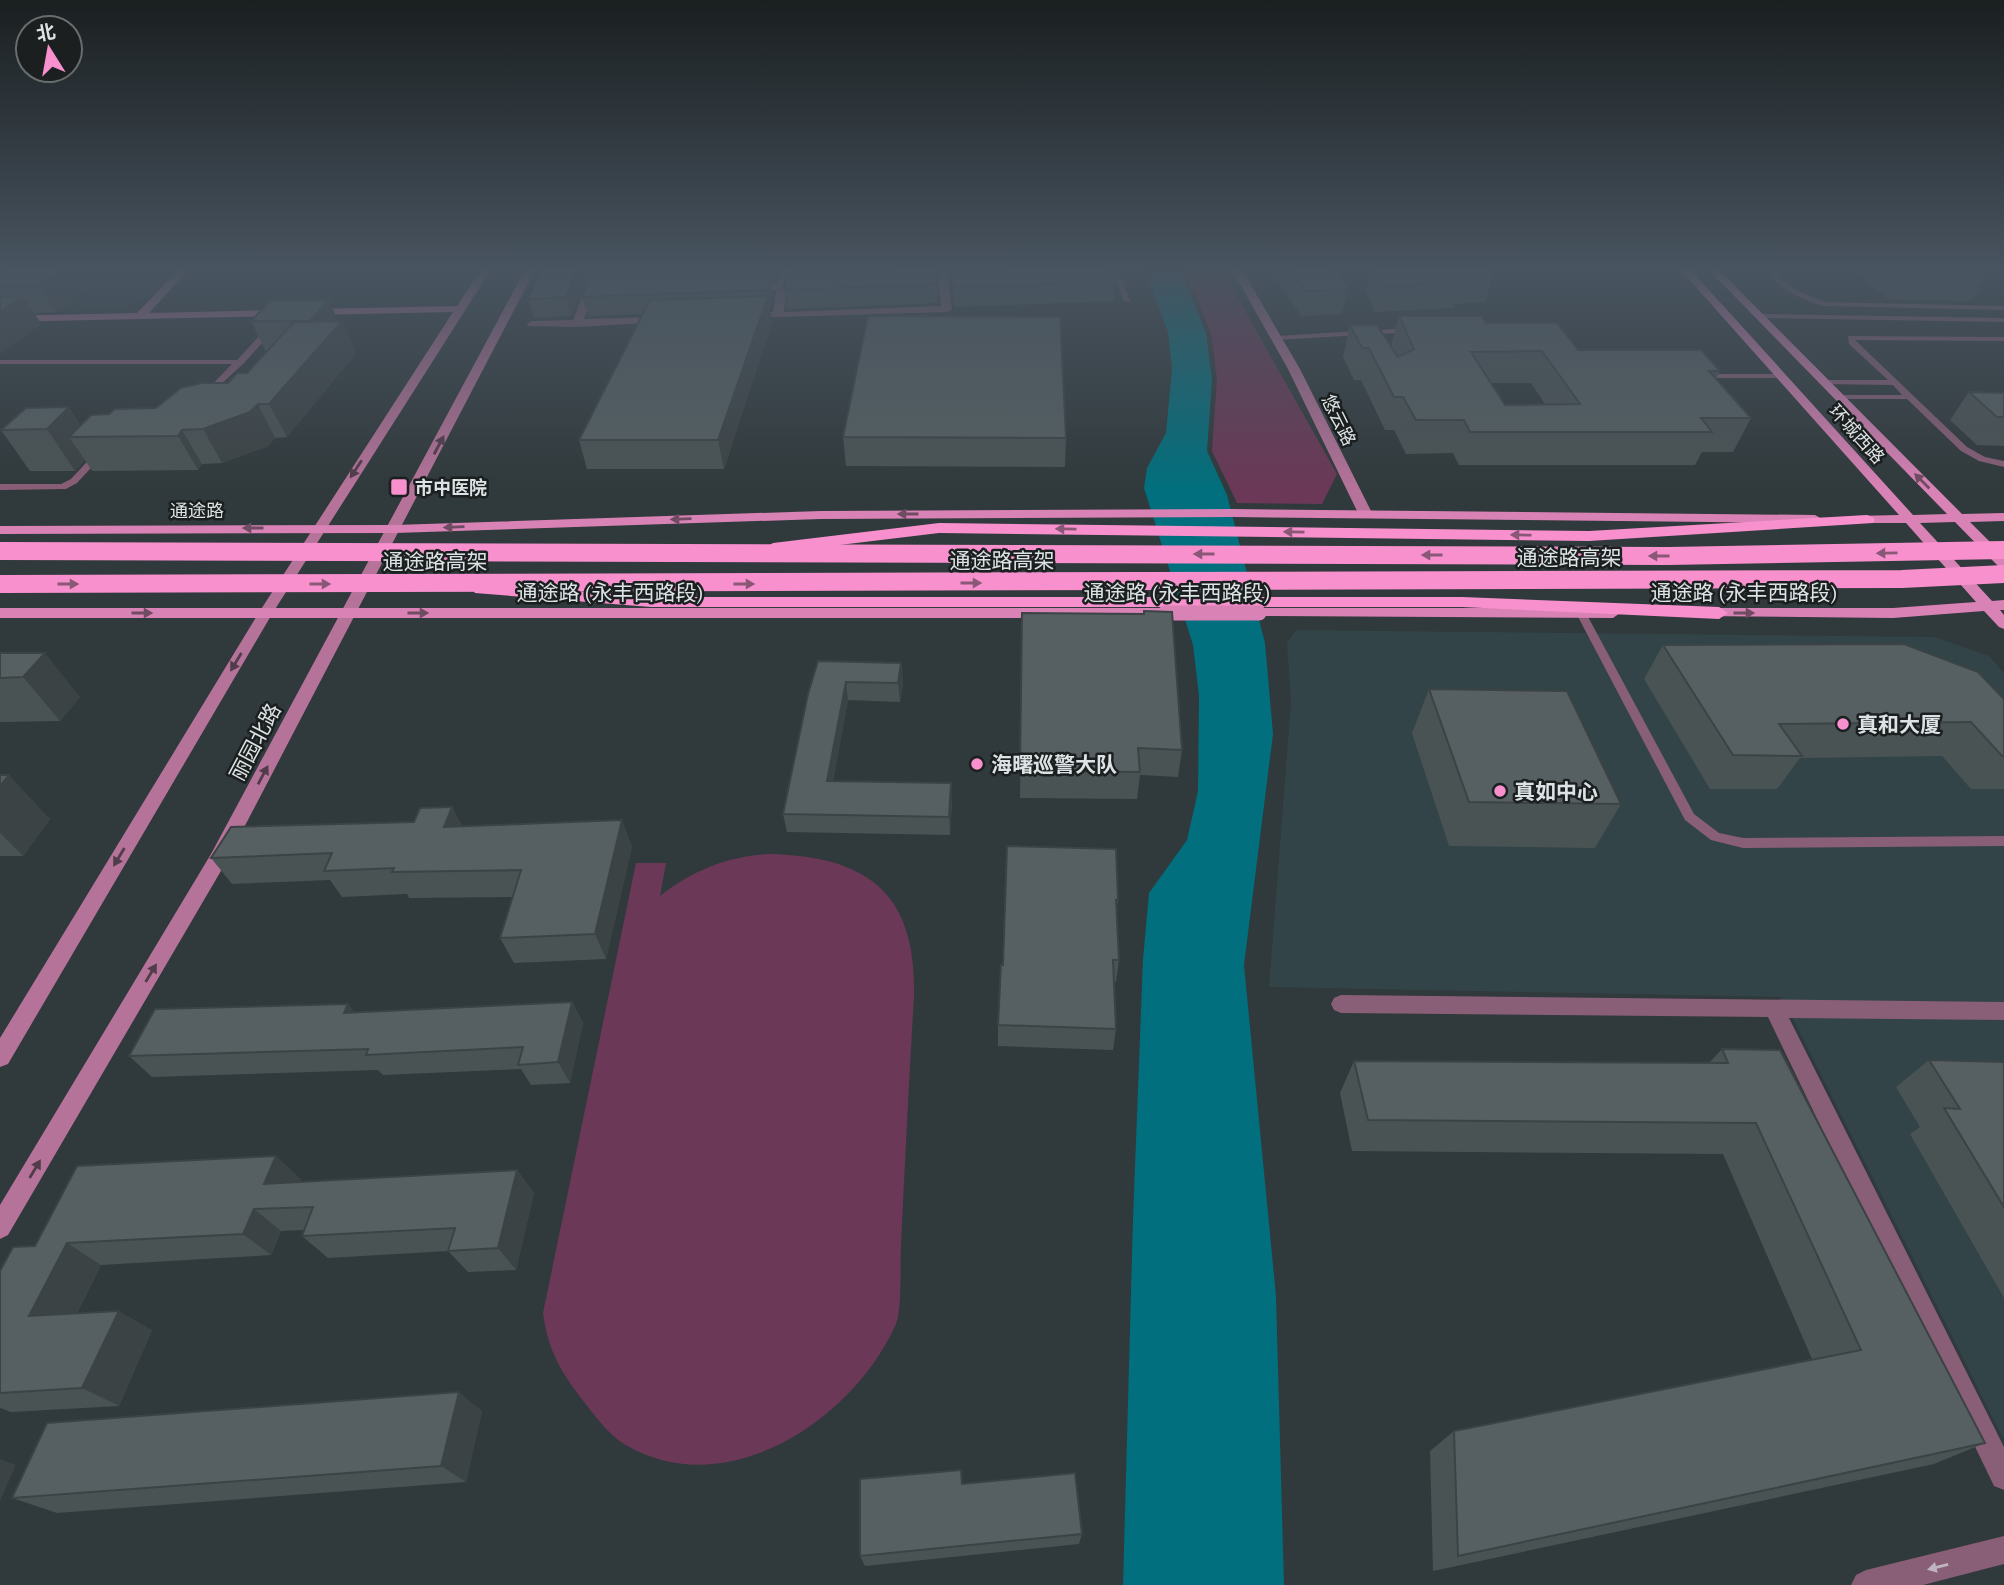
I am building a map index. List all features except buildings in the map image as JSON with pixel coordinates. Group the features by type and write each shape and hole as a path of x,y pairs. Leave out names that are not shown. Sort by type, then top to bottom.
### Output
{"highway":[{"path":"736,552 939,528 1590,536 1867,520"},
{"name":"通途路高架","path":"0,551 1668,556 2004,550"},
{"name":"通途路高架","path":"0,584 1902,579 2004,574"},
{"path":"410,584 651,601 1462,602 1719,613"}],"main road":[{"path":"0,1057 265,614 438,342"},
{"name":"丽园北路","path":"0,1227 218,859 492,342"},
{"name":"悠云路","path":"1279,342 1366,515"},
{"name":"环城西路","path":"1751,342 2004,624"},
{"path":"1786,342 2004,564"},
{"path":"395,529 821,515 1233,513 1867,520 2004,517"},
{"name":"通途路","path":"0,530 395,529"},
{"name":"通途路 (永丰西路段)","path":"350,613 1893,613 2004,605"},
{"path":"0,612 350,613"}],"street":[{"path":"1341,1004 2004,1011"},
{"path":"1774,1009 2004,1476"},
{"path":"1866,1585 2004,1550"}],"lane":[{"path":"200,402 260,342"},
{"path":"1852,342 1964,449 1982,459 2004,464"},
{"path":"0,362 240,362"},
{"path":"1691,376 1782,376"},
{"path":"1825,382 1895,383"},
{"path":"1840,397 1910,397"},
{"path":"0,487 63,487 74,481 108,444"},
{"path":"1581,613 1689,817 1715,837 1743,843 2004,841"}],"shaded area":[{"path":"1212,342 1263,342 1337,474 1322,504 1237,503 1212,451 1217,379"},
{"name":"真如中心","path":"1296,630 1935,637 1989,656 2004,673 2004,1440 1782,997 1269,987 1291,702 1287,643"},
{"path":"768,854 803,856 859,873 880,887 895,907 907,931 913,961 914,997 898,1317 876,1360 850,1392 818,1421 782,1443 743,1458 703,1465 663,1460 624,1444 598,1419 569,1381 557,1360 548,1339 543,1313 636,863 666,863 660,896 711,866 738,858"}],"water":[{"path":"1169,342 1207,342 1212,379 1207,451 1227,495 1265,643 1273,734 1244,965 1276,1296 1284,1585 1123,1585 1133,1219 1143,959 1149,893 1187,840 1198,791 1199,696 1193,645 1144,488 1147,468 1166,433 1172,369"}],"place":[{"name":"市中医院","path":"399,487"},
{"name":"真和大厦","path":"1843,724"},
{"name":"海曙巡警大队","path":"977,764"},
{"name":"真如中心","path":"1500,791"}]}
